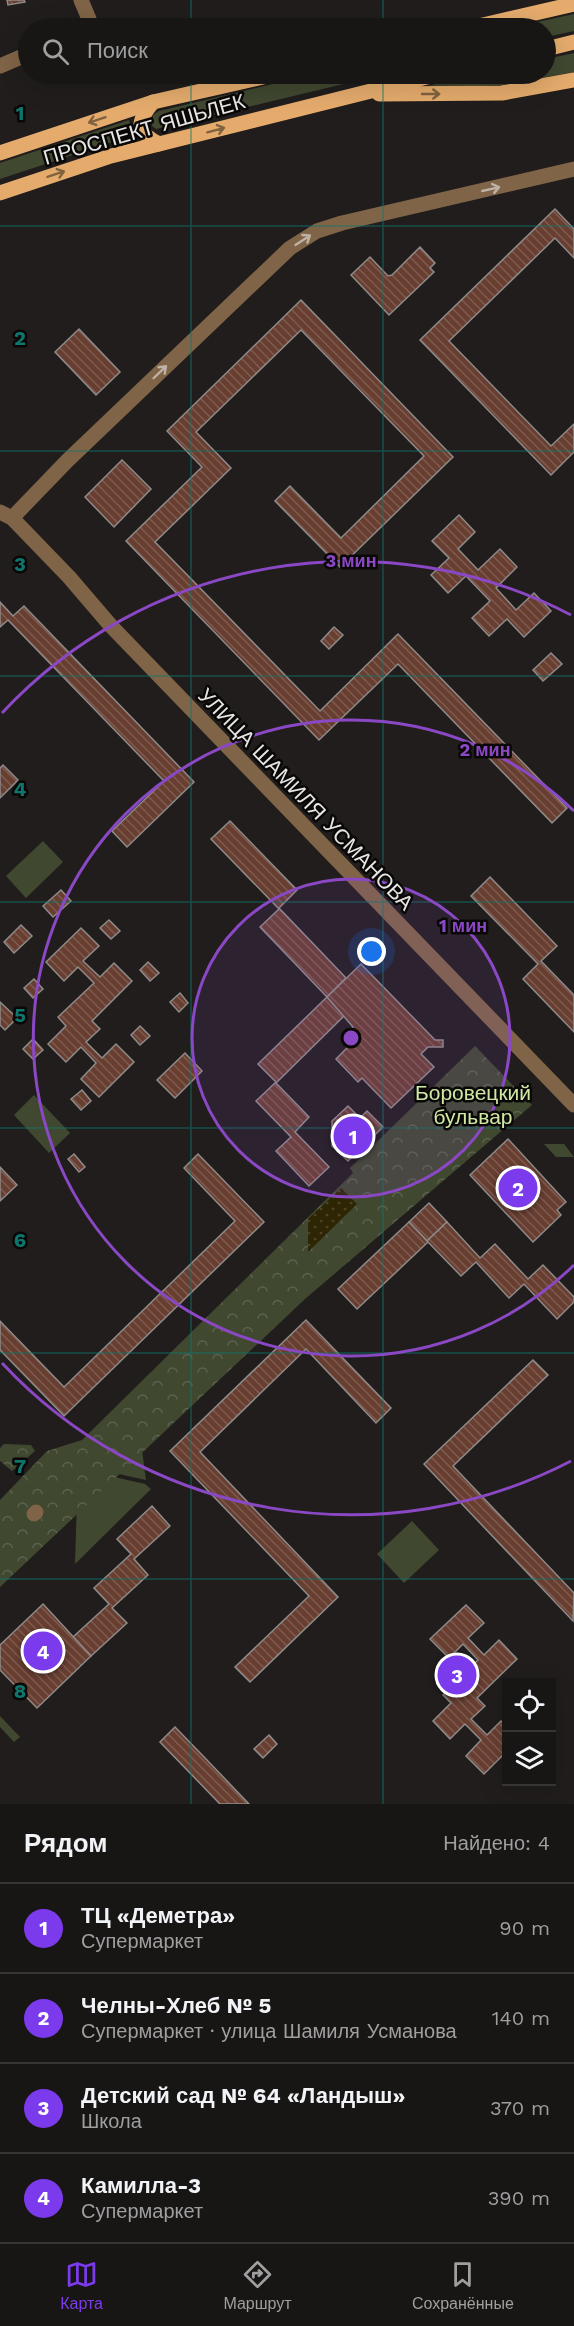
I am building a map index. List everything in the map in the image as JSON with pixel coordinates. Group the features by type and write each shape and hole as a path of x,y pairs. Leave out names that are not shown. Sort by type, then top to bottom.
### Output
{"main road":[{"path":"514,18 574,4"},
{"path":"556,46 574,42"},
{"path":"556,83 574,80"},
{"name":"ПРОСПЕКТ ЯШЬЛЕК","path":"0,153 153,102 232,84"},
{"name":"ПРОСПЕКТ ЯШЬЛЕК","path":"0,193 111,156 395,84"},
{"path":"351,94 502,93 552,84"},
{"path":"153,102 141,116 141,130 146,138 159,144"}],"street":[{"path":"83,3 88,18"},
{"path":"0,66 18,58"},
{"path":"6,515 282,256 317,231 574,169"},
{"name":"УЛИЦА ШАМИЛЯ УСМАНОВА","path":"6,515 574,1105"}],"green space":[{"path":"574,14 574,31 556,35 556,18"},
{"path":"574,53 574,72 556,75 556,57"},
{"path":"273,84 343,84 156,129 152,126 153,115 159,111"},
{"path":"436,84 508,84 502,85 427,86"},
{"path":"129,120 134,135 0,179 0,163"},
{"path":"43,841 63,862 26,898 6,876"},
{"name":"Боровецкий бульвар","path":"475,1046 532,1105 305,1299 0,1587 0,1500 47,1451 82,1440 353,1173 350,1168"},
{"path":"34,1095 70,1133 49,1153 14,1115"},
{"path":"544,1144 564,1144 574,1157 556,1157"},
{"path":"140,1435 146,1480 105,1471"},
{"path":"4,1444 31,1445 35,1451 12,1471 0,1461 0,1448"},
{"path":"101,1474 145,1484 151,1489 75,1564 77,1498"},
{"path":"412,1521 439,1550 404,1583 377,1554"},
{"path":"0,1716 20,1737 14,1742 0,1727"}],"sand":[{"path":"341,1188 357,1204 308,1252 308,1219"}],"building":[{"path":"7,0 24,0 25,2 8,5"},
{"path":"555,209 574,229 574,258 555,238 449,341 551,446 574,424 574,452 551,475 420,340"},
{"path":"420,247 435,263 430,268 434,272 389,315 351,275 370,257 388,276 392,275"},
{"path":"301,300 453,457 340,567 275,501 290,486 341,538 424,456 301,330 196,432 231,468 155,542 320,711 398,634 567,808 552,823 398,664 319,740 126,541 202,467 167,431"},
{"path":"79,329 120,372 96,395 55,352"},
{"path":"122,460 151,489 114,527 85,497"},
{"path":"459,515 475,532 458,549 478,570 500,549 517,567 496,588 516,610 534,593 551,611 524,637 507,619 489,636 472,618 490,601 466,576 448,593 431,575 449,558 432,541"},
{"path":"0,602 13,616 24,606 194,782 127,847 112,831 164,781 8,620 0,627"},
{"path":"334,627 343,635 329,649 321,641"},
{"path":"551,653 562,664 543,681 533,670"},
{"path":"3,765 18,780 0,798 0,768"},
{"path":"230,821 297,890 279,908 346,978 327,997 260,927 279,909 211,839"},
{"path":"490,877 557,946 541,961 574,995 574,1032 523,979 538,964 471,896"},
{"path":"61,890 71,901 53,917 43,906"},
{"path":"109,920 120,931 111,939 100,928"},
{"path":"21,925 32,936 14,953 4,942"},
{"path":"81,928 99,946 83,961 100,977 114,963 132,981 92,1021 100,1029 86,1042 102,1058 116,1044 134,1062 99,1097 81,1079 96,1063 81,1047 66,1062 48,1044 66,1026 58,1017 94,983 78,967 64,981 46,962"},
{"path":"148,962 159,973 150,981 140,970"},
{"path":"361,964 435,1040 443,1040 443,1047 428,1047 421,1054 434,1067 391,1108 362,1078 358,1082 336,1059 354,1041 347,1033 353,1027 327,997"},
{"path":"34,979 43,989 33,998 24,988"},
{"path":"180,993 188,1003 179,1012 170,1002"},
{"path":"327,997 345,1015 276,1083 309,1117 295,1132 329,1167 309,1186 276,1151 291,1137 256,1101 276,1082 258,1064"},
{"path":"0,1002 17,1018 5,1030 0,1025"},
{"path":"140,1026 150,1036 140,1045 131,1035"},
{"path":"33,1039 43,1050 33,1059 23,1049"},
{"path":"185,1053 202,1071 175,1098 157,1080"},
{"path":"82,1090 91,1101 81,1110 71,1099"},
{"path":"348,1106 360,1118 367,1111 383,1127 348,1161 332,1146 332,1121"},
{"path":"508,1139 566,1202 557,1210 561,1215 533,1242 470,1175"},
{"path":"74,1154 85,1167 79,1172 68,1159"},
{"path":"198,1154 264,1222 64,1416 0,1350 0,1321 64,1387 235,1221 184,1168"},
{"path":"0,1167 17,1185 0,1201"},
{"path":"429,1203 447,1222 427,1241 409,1222"},
{"path":"409,1222 427,1241 447,1222 480,1258 495,1244 528,1279 543,1265 574,1297 574,1302 557,1319 524,1284 509,1298 476,1262 461,1276 428,1242 357,1309 338,1289"},
{"path":"306,1320 391,1408 376,1423 306,1349 200,1452 338,1597 250,1682 235,1667 309,1596 170,1451"},
{"path":"533,1360 548,1375 453,1466 574,1593 573,1621 424,1464"},
{"path":"152,1506 170,1526 134,1559 148,1575 112,1608 127,1623 91,1656 73,1637 109,1604 94,1588 131,1554 117,1539"},
{"path":"43,1604 91,1656 37,1708 0,1670 0,1645"},
{"path":"466,1605 484,1623 468,1638 484,1655 499,1640 517,1659 477,1698 485,1706 471,1719 487,1735 502,1722 502,1756 484,1774 466,1756 481,1740 465,1724 450,1739 433,1721 451,1703 443,1695 478,1660 463,1644 449,1658 430,1639"},
{"path":"175,1727 249,1804 220,1804 160,1742"},
{"path":"269,1735 277,1744 263,1758 254,1749"}],"place":[{"name":"ТЦ «Деметра»","path":"353,1136"},
{"name":"Челны-Хлеб № 5","path":"518,1188"},
{"name":"Камилла-3","path":"43,1651"},
{"name":"Детский сад № 64 «Ландыш»","path":"457,1675"}]}
